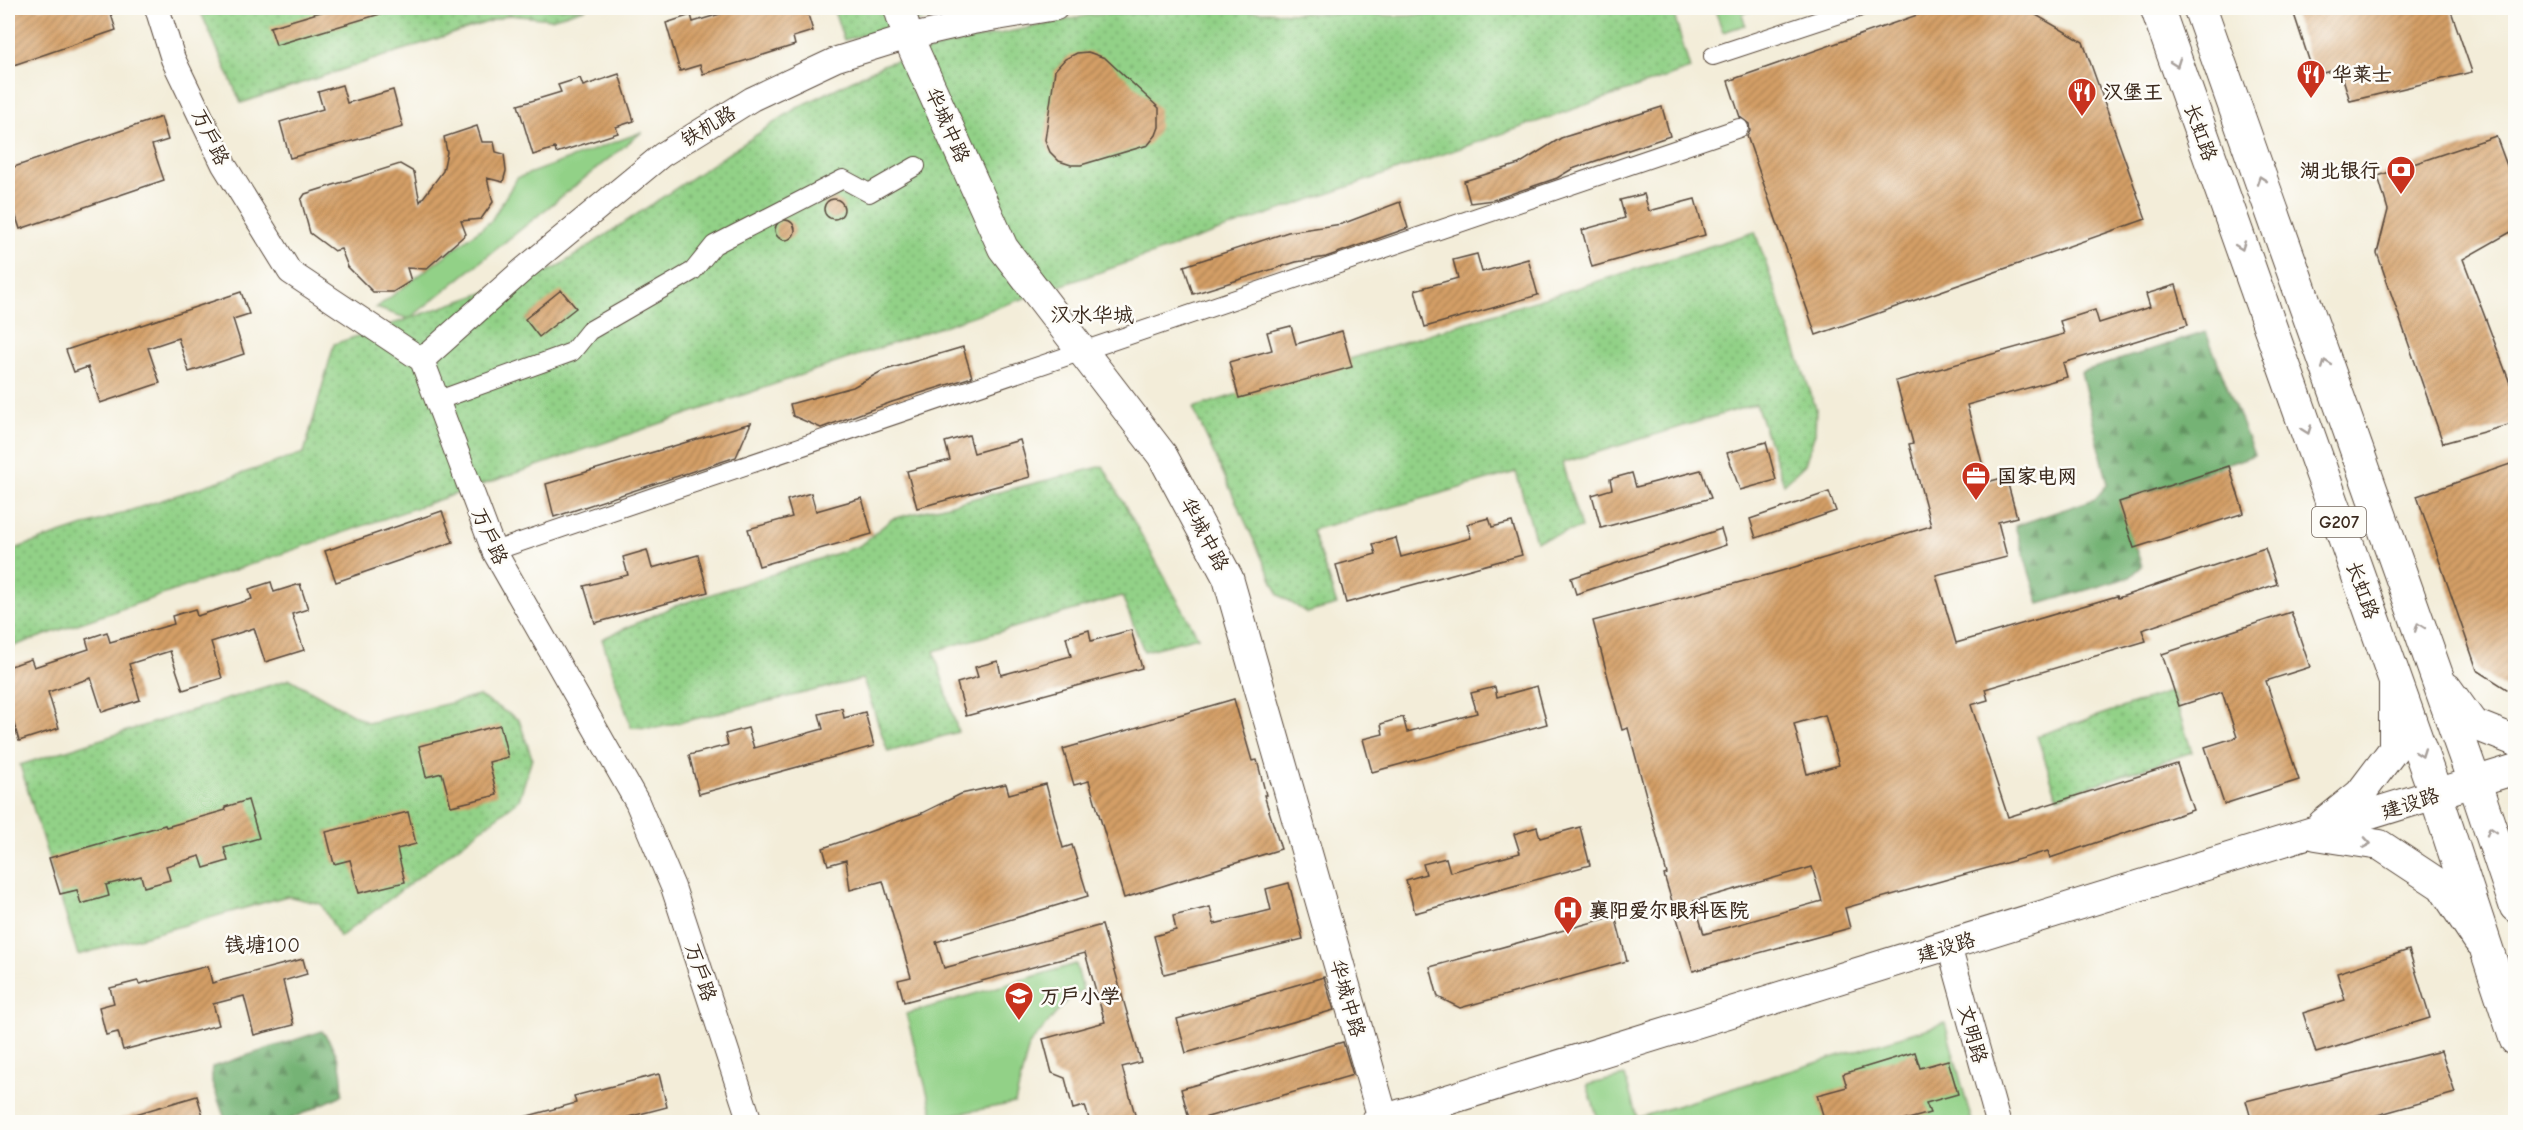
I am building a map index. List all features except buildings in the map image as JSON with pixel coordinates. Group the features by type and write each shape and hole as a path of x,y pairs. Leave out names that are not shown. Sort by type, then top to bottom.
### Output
{"highway":[{"name":"长虹路","path":"2157,8 2436,795 2516,1039"},
{"name":"长虹路","path":"2200,8 2516,906"}],"street":[{"name":"万户路","path":"157,8 173,59 224,165 290,272 422,360 494,551 637,802 673,887 750,1122"},
{"name":"华城中路","path":"898,8 908,37 1003,248 1162,455 1228,578 1381,1122"},
{"name":"铁机路","path":"422,360 524,269 671,148 752,99 837,59 908,37 973,22 1056,8"},
{"path":"1713,56 1858,8"},
{"path":"494,551 1739,128"},
{"path":"436,401 572,352 589,331 693,271 714,245 789,205 843,179 869,194 915,166"},
{"path":"2436,674 2473,724 2516,741"},
{"path":"2310,834 2360,794 2394,749 2395,678"},
{"name":"建设路","path":"1381,1122 2516,770"},
{"path":"2310,834 2380,845 2442,886 2488,954"},
{"name":"文明路","path":"1949,946 1998,1122"}],"green space":[{"path":"199,8 587,8 551,19 509,15 241,103"},
{"path":"833,8 962,8 962,10 844,40"},
{"path":"1540,8 1672,8 1690,69 8,648 8,551 304,453 334,344 556,268 795,109 885,64 951,44 1090,15 1202,10 1402,16"},
{"path":"1761,8 1742,13 1745,25 1723,32 1715,10"},
{"path":"642,132 409,319 376,308 491,221 517,178"},
{"path":"1755,232 1816,408 1815,433 1805,464 1784,484 1756,404 1562,463 1581,528 1536,541 1516,472 1312,530 1337,605 1307,613 1279,595 1193,408"},
{"path":"2206,332 2254,455 2119,502 2142,566 2130,577 2039,604 2015,526 2095,499 2108,484 2081,372"},
{"path":"1103,466 1198,637 1144,651 1122,596 934,651 958,732 888,752 863,679 656,728 631,727 602,639 672,607 859,546 892,519"},
{"path":"290,679 368,723 479,696 519,720 532,758 519,800 340,937 321,904 287,896 78,955 20,765"},
{"path":"2172,691 2192,752 2057,797 2037,736"},
{"path":"1076,964 1083,990 1070,997 1029,1045 1015,1103 934,1118 906,1014"},
{"path":"1945,1023 1972,1122 1599,1122 1587,1085 1625,1076 1637,1118"},
{"path":"322,1031 339,1061 342,1095 285,1122 226,1122 212,1082 212,1067"}],"place":[{"name":"华莱士","path":"2311,100"},
{"name":"汉堡王","path":"2082,118"},
{"name":"湖北银行","path":"2401,196"},
{"name":"国家电网","path":"1976,502"},
{"name":"襄阳爱尔眼科医院","path":"1568,936"},
{"name":"万户小学","path":"1019,1022"}],"district":[{"name":"汉水华城","path":"1092,315"},
{"name":"钱塘100","path":"262,945"}]}
